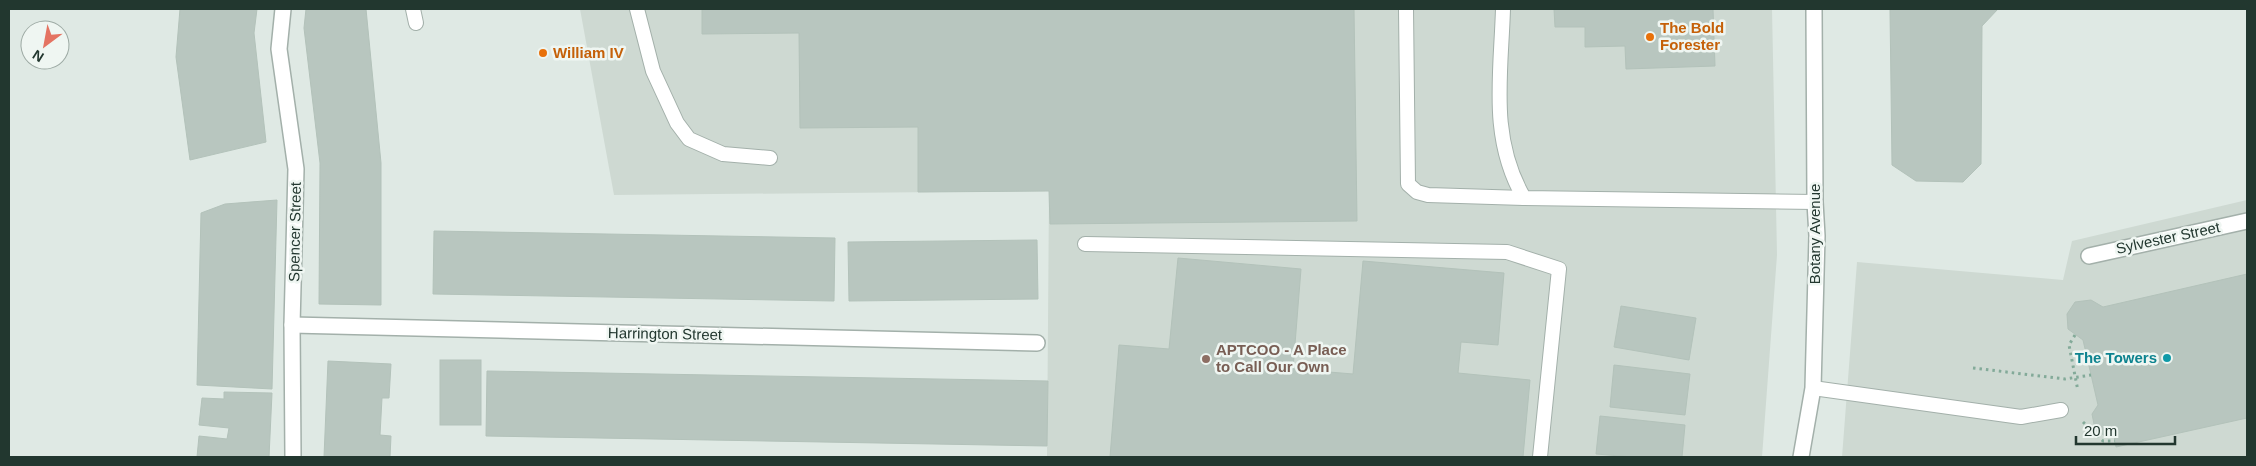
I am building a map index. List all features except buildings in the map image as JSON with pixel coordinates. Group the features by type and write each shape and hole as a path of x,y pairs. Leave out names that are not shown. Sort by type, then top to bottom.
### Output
{"street":[{"name":"Spencer Street","path":"283,9 279,49 296,169 292,324 293,457"},
{"name":"Botany Avenue","path":"1801,457 1813,388 1817,236 1815,202 1814,9"},
{"name":"Sylvester Street","path":"2089,256 2247,221"},
{"name":"Harrington Street","path":"292,324 1037,343"}],"lane":[{"path":"413,9 416,23"},
{"path":"637,9 653,71 677,123 689,139 723,154 770,158"},
{"path":"1406,9 1408,184 1416,192 1428,195 1524,198 1815,202"},
{"path":"1503,9 1499,122 1504,150 1512,176 1524,198"},
{"path":"1085,244 1507,252 1559,268 1540,457"},
{"path":"1813,388 2021,417 2061,410"}],"path":[{"path":"2075,334 2069,345 2079,400"},
{"path":"1973,368 2065,379 2091,375"},
{"path":"2082,415 2083,424 2102,441 2115,441"}],"shaded area":[{"path":"580,9 1772,9 1777,255 1762,457 1047,457 1049,191 614,195"},
{"path":"2247,200 2247,457 1842,457 1857,262 2063,280 2072,241"}],"place":[{"name":"The Bold Forester","path":"1650,37"},
{"name":"William IV","path":"543,53"},
{"name":"The Towers","path":"2167,358"},
{"name":"APTCOO - A Place to Call Our Own","path":"1206,359"}]}
